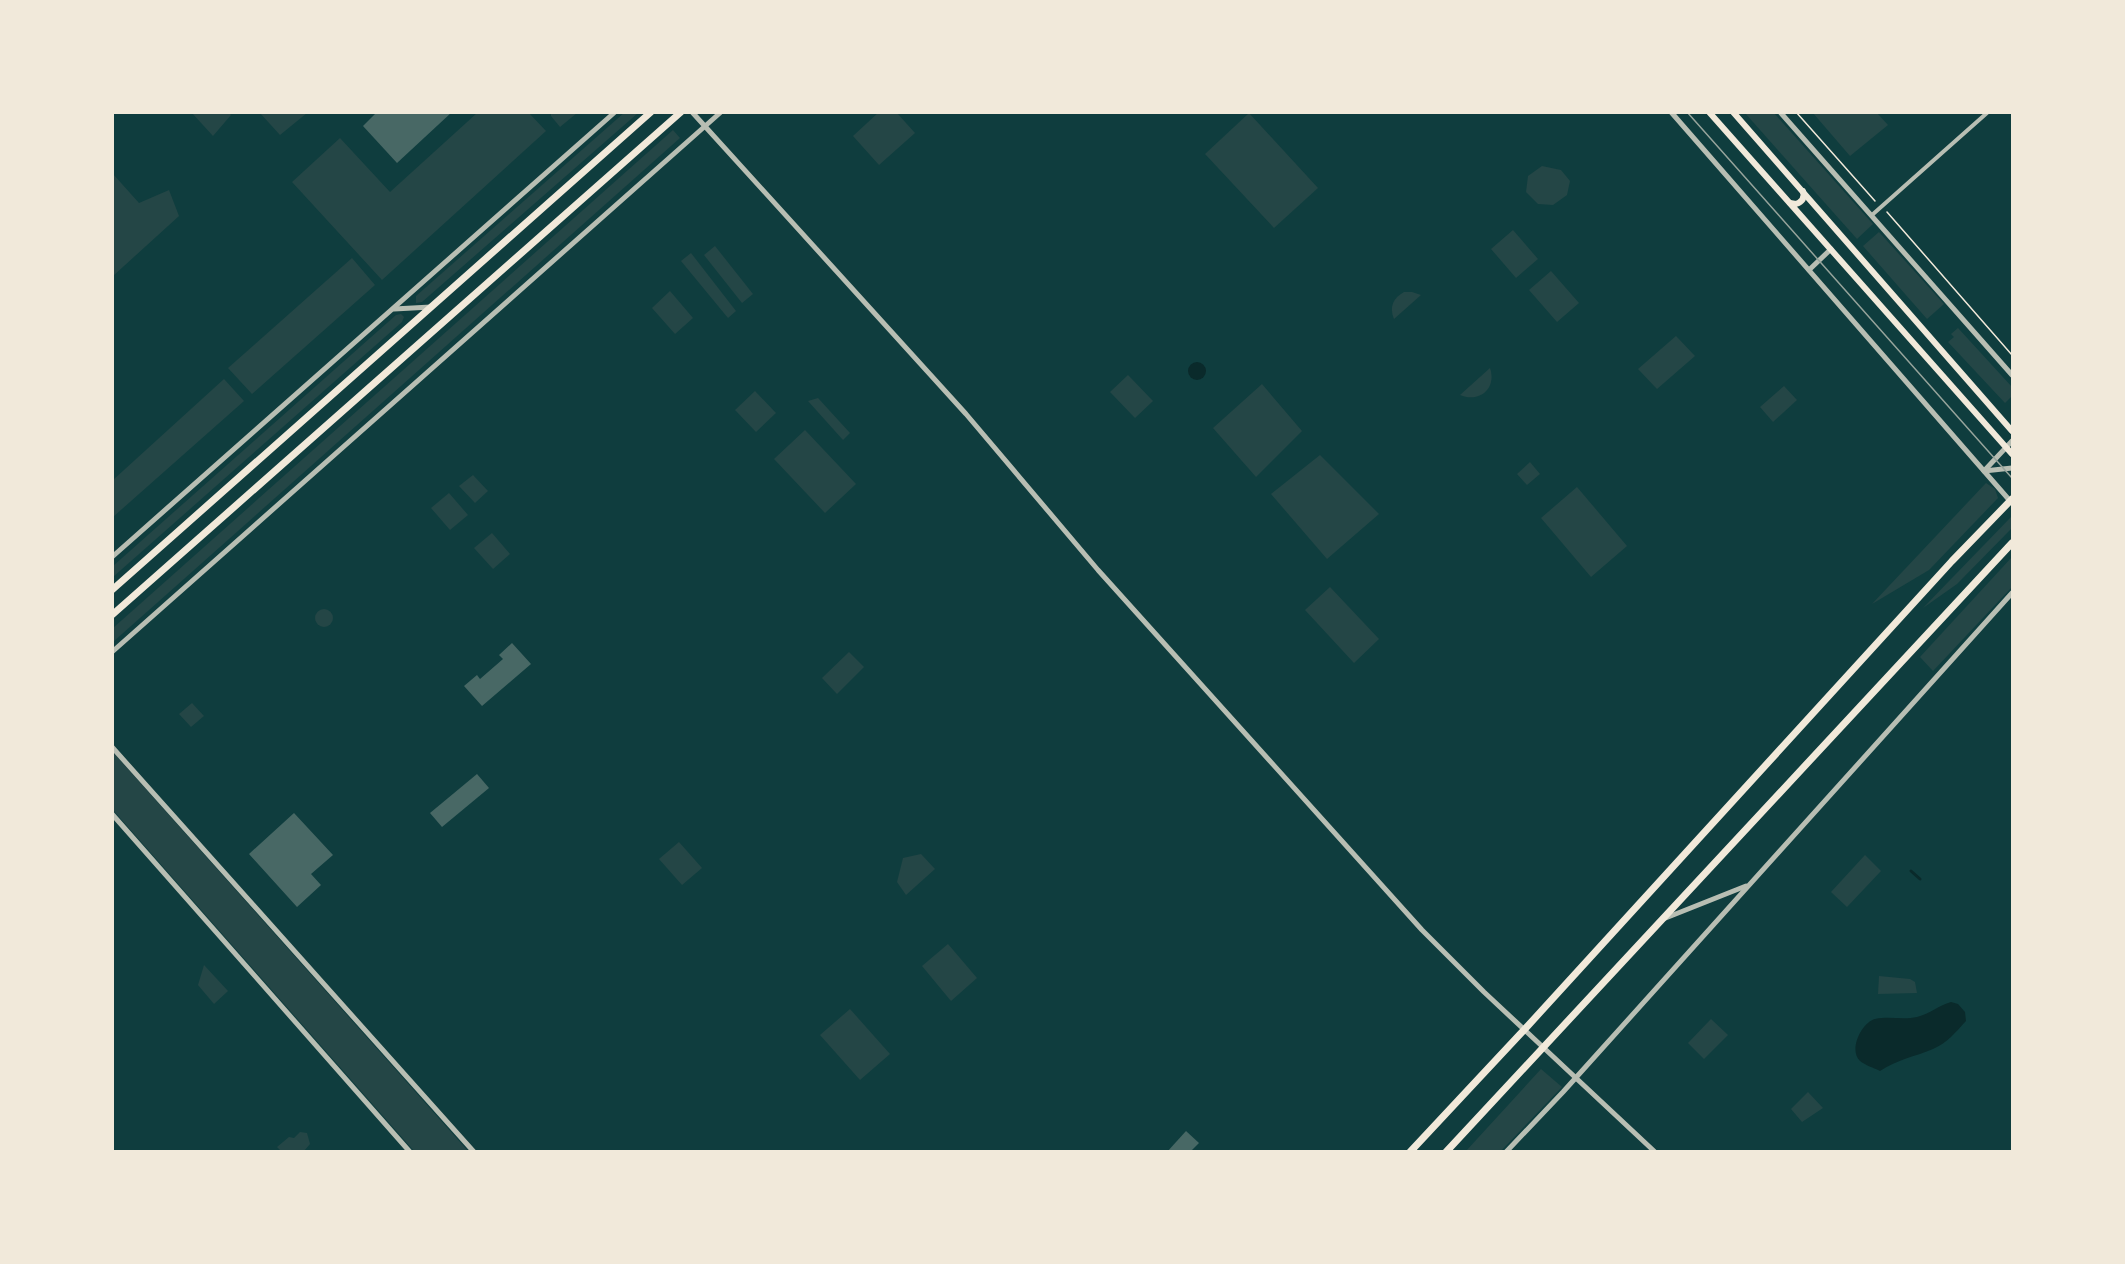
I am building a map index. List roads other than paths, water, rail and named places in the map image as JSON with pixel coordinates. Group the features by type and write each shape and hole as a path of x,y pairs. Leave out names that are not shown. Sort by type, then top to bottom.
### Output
{"main road":[{"path":"112,590 651,112"},
{"path":"112,615 681,112"},
{"path":"1709,112 2013,454"},
{"path":"1733,112 2013,431"},
{"path":"1790,203 1801,202 1804,197 1803,191"},
{"path":"1410,1152 1928,588 2012,501"},
{"path":"1446,1152 2013,543"}],"street":[{"path":"112,557 615,112"},
{"path":"692,112 704,128 966,414 1098,570 1422,930 1524,1030 1656,1152"},
{"path":"112,652 721,112"},
{"path":"1671,112 2012,501"},
{"path":"1780,112 2013,375"},
{"path":"1872,215 1988,112"},
{"path":"1809,270 1831,249"},
{"path":"393,309 431,307"},
{"path":"1984,471 2013,441"},
{"path":"1984,471 2013,468"},
{"path":"1506,1152 2013,593"},
{"path":"112,747 474,1152"},
{"path":"112,814 410,1152"},
{"path":"1662,920 1748,885"}],"waterway":[{"path":"1911,871 1920,879"}],"tram line":[{"path":"1687,112 2012,478"}]}
